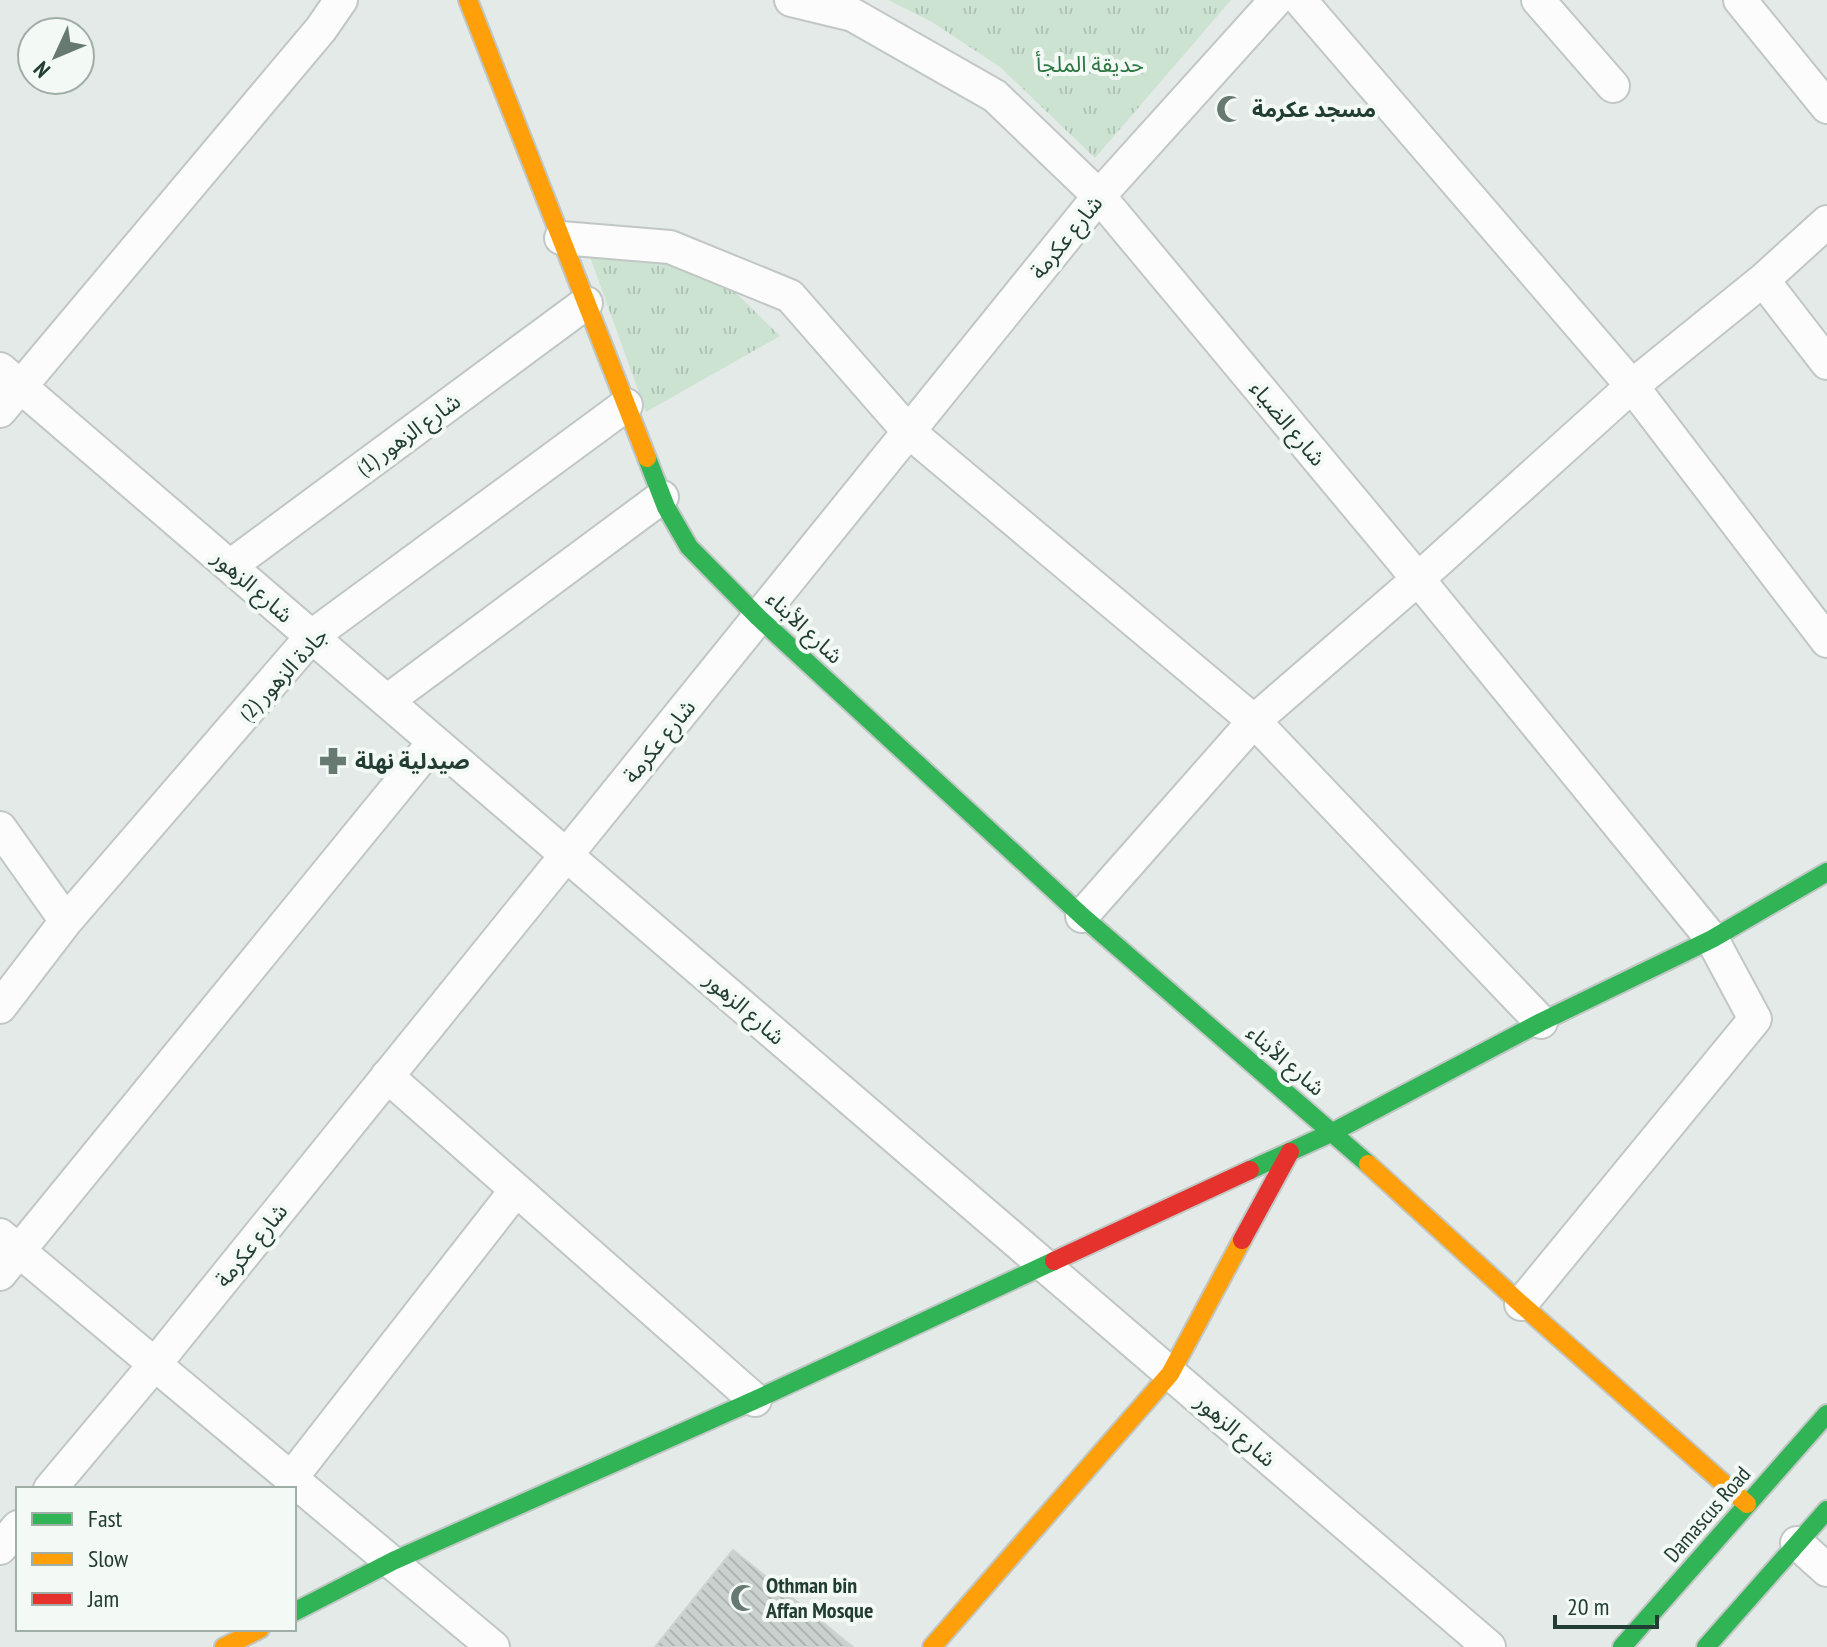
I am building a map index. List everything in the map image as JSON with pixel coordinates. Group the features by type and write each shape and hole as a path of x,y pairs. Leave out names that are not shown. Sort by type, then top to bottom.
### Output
{"main road":[{"name":"شارع الأبناء","path":"468,0 662,497 689,547 758,617 1082,916 1333,1132 1747,1504"},
{"path":"296,1611 393,1561 755,1400 1333,1132 1541,1022 1712,939 1827,872"},
{"path":"932,1647 1170,1374 1290,1152"},
{"name":"Damascus Road","path":"1622,1647 1827,1414"},
{"path":"1706,1647 1827,1510"},
{"path":"224,1647 256,1631"}],"street":[{"path":"0,411 10,378 321,29 341,0"},
{"name":"شارع الضياء","path":"791,0 853,15 995,96 1099,196 1712,939 1755,1019 1521,1304"},
{"name":"شارع عكرمة","path":"52,1487 155,1364 1099,196 1276,0"},
{"path":"1300,0 1632,386 1827,641"},
{"path":"1538,0 1613,86"},
{"path":"1740,0 1827,107"},
{"path":"1082,916 1254,721 1418,579 1632,386 1763,280 1827,222"},
{"path":"561,238 670,247 790,296 908,431 1254,721 1541,1022"},
{"path":"1763,280 1827,363"},
{"name":"شارع الزهور (1)","path":"230,566 586,303"},
{"name":"شارع الزهور","path":"10,378 1489,1647"},
{"name":"جادة الزهور (2)","path":"0,1007 66,921 312,636 626,405"},
{"path":"387,701 662,497"},
{"path":"434,742 6,1253 155,1364 493,1647"},
{"path":"0,828 66,921"},
{"path":"387,1076 755,1400"},
{"path":"292,1477 516,1190"},
{"path":"0,1548 16,1529"},
{"path":"1797,1543 1827,1570"}],"green space":[{"name":"حديقة الملجأ","path":"888,0 1231,0 1095,158 1000,67 932,22"},
{"path":"590,257 668,263 733,290 780,336 646,412"}],"building":[{"name":"Othman bin Affan Mosque","path":"733,1550 853,1647 655,1647"}],"traffic: fast":[{"path":"647,458 666,507 689,547 758,617 1082,916 1368,1164"},
{"path":"1250,1170 1333,1132 1541,1022 1712,939 1827,872"},
{"path":"296,1611 393,1561 755,1400 1054,1261"},
{"path":"1622,1647 1827,1414"},
{"path":"1706,1647 1827,1510"}],"traffic: slow":[{"path":"468,0 647,458"},
{"path":"1368,1164 1747,1504"},
{"path":"932,1647 1170,1374 1242,1240"},
{"path":"224,1647 256,1631"}],"traffic: jam":[{"path":"1242,1240 1290,1152"},
{"path":"1054,1261 1250,1170"}],"place":[{"name":"مسجد عكرمة","path":"1230,109"},
{"name":"صيدلية نهلة","path":"333,761"},
{"name":"Othman bin Affan Mosque","path":"744,1598"}]}
